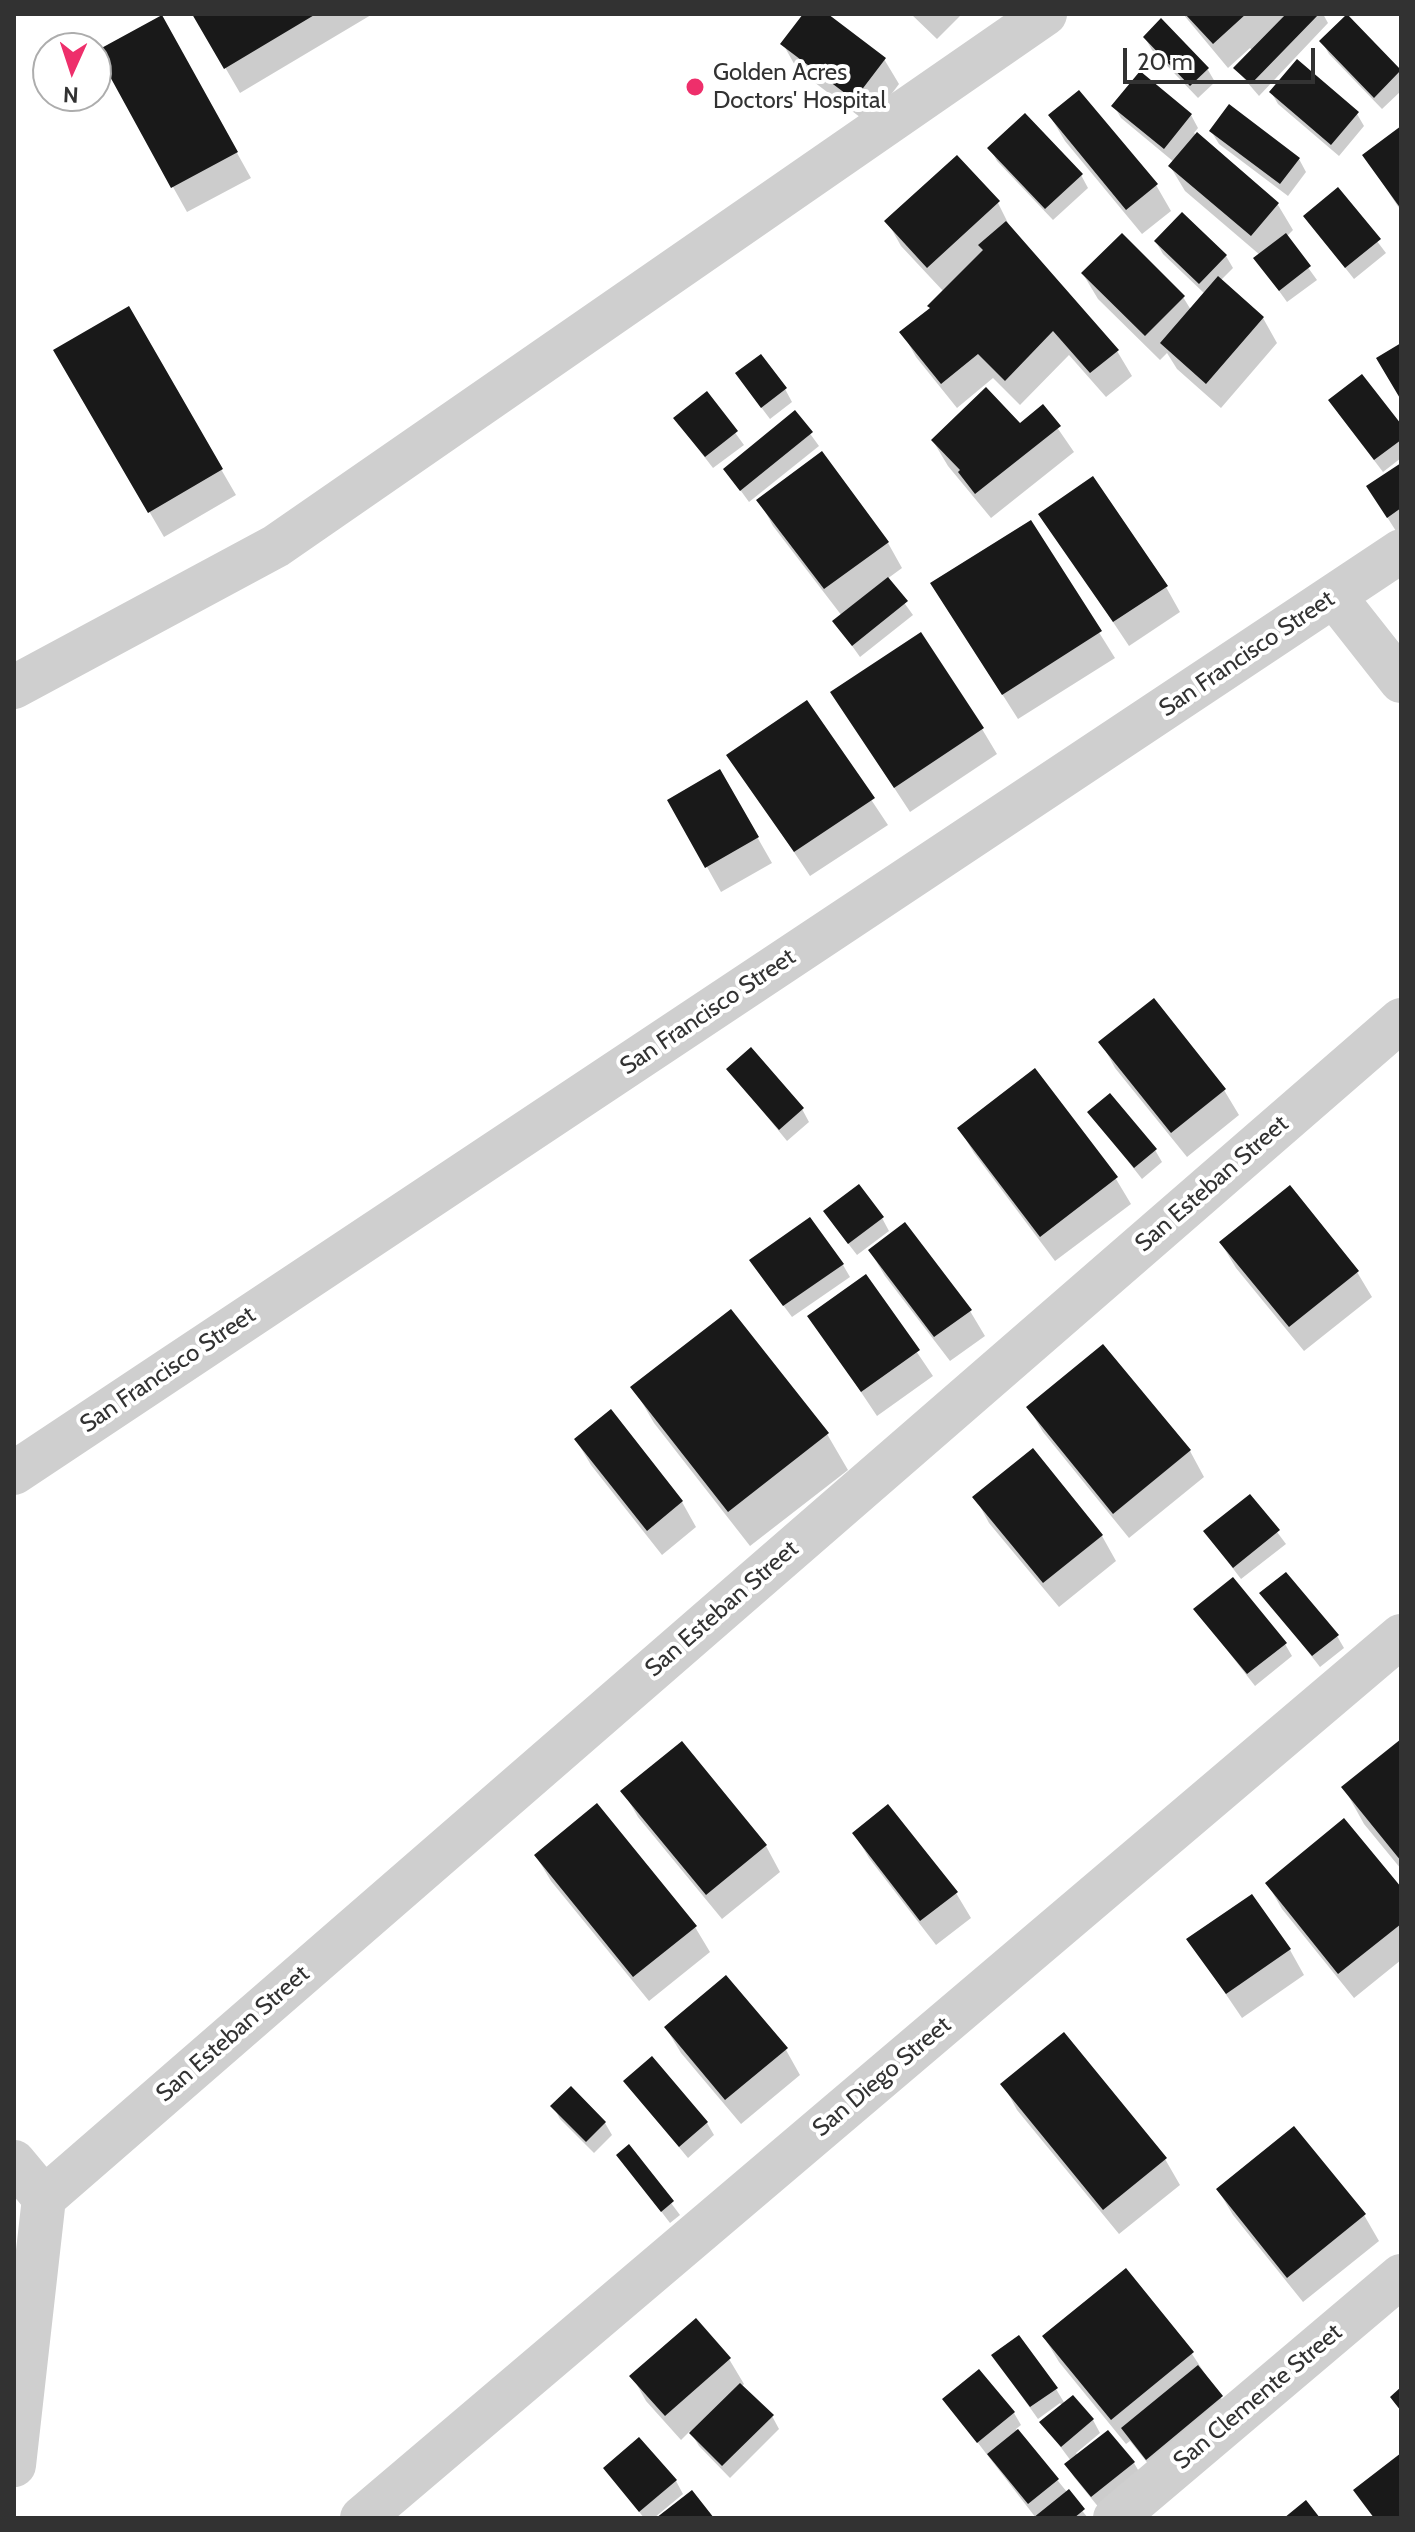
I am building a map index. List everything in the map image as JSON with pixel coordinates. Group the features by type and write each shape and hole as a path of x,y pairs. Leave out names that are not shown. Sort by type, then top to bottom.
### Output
{"street":[{"path":"14,687 276,546 1045,14"},
{"name":"San Francisco Street","path":"14,1473 1401,551"},
{"path":"1334,596 1401,681"},
{"name":"San Esteban Street","path":"44,2198 1401,1020"},
{"name":"San Diego Street","path":"362,2518 1401,1636"},
{"path":"14,2162 44,2198 14,2465"},
{"name":"San Clemente Street","path":"1115,2518 1401,2276"}],"building":[{"path":"192,14 316,14 224,69"},
{"path":"803,14 828,14 886,58 854,100 780,44"},
{"path":"1185,14 1246,14 1213,44"},
{"path":"1286,14 1319,14 1251,84 1233,68"},
{"path":"1347,14 1401,70 1374,98 1319,41"},
{"path":"162,15 238,152 171,188 112,80 112,42"},
{"path":"1161,18 1209,68 1190,86 1143,37"},
{"path":"1297,59 1359,112 1331,145 1269,92"},
{"path":"1140,71 1192,114 1164,149 1111,106"},
{"path":"1079,90 1158,184 1126,210 1048,115"},
{"path":"1229,104 1300,158 1280,184 1209,131"},
{"path":"1025,113 1083,174 1045,209 987,148"},
{"path":"1401,126 1401,209 1362,155"},
{"path":"1197,132 1279,203 1251,236 1168,166"},
{"path":"957,155 1000,201 927,268 884,221"},
{"path":"1338,187 1381,239 1345,268 1303,216"},
{"path":"1182,212 1227,255 1199,284 1154,241"},
{"path":"1006,221 1119,350 1090,373 1053,331 1005,381 978,354 941,384 899,332 930,308 927,306 983,250 978,245"},
{"path":"1122,233 1185,296 1145,336 1081,273"},
{"path":"1286,233 1311,266 1279,291 1253,258"},
{"path":"1218,276 1264,317 1206,384 1160,343"},
{"path":"129,306 223,469 148,513 53,350"},
{"path":"1401,343 1401,400 1376,358"},
{"path":"761,354 787,388 761,408 735,373"},
{"path":"1362,374 1401,424 1401,440 1374,460 1328,400"},
{"path":"986,387 1020,423 1043,404 1061,426 975,494 958,472 960,470 931,440"},
{"path":"707,391 738,431 705,457 673,418"},
{"path":"795,410 813,432 740,491 723,469"},
{"path":"822,451 889,542 824,589 756,500"},
{"path":"1401,463 1401,508 1387,518 1366,486"},
{"path":"1093,476 1168,586 1113,622 1038,514"},
{"path":"1031,520 1102,631 1002,695 930,583"},
{"path":"888,577 908,601 852,646 832,621"},
{"path":"921,632 984,728 894,788 830,692"},
{"path":"807,700 875,798 794,852 726,755"},
{"path":"720,769 759,837 705,868 667,800"},
{"path":"1154,998 1226,1089 1171,1133 1098,1042"},
{"path":"751,1047 804,1108 779,1130 726,1069"},
{"path":"1035,1068 1118,1177 1040,1237 957,1128"},
{"path":"1110,1093 1157,1149 1134,1168 1087,1112"},
{"path":"859,1184 884,1217 848,1244 823,1211"},
{"path":"1290,1185 1359,1271 1289,1327 1219,1242"},
{"path":"810,1217 844,1264 783,1306 749,1260"},
{"path":"905,1222 972,1310 934,1337 868,1250"},
{"path":"866,1274 920,1350 861,1392 807,1316"},
{"path":"731,1309 829,1433 728,1512 630,1387"},
{"path":"1103,1344 1191,1450 1113,1514 1026,1407"},
{"path":"611,1409 683,1501 647,1531 574,1439"},
{"path":"1033,1448 1103,1535 1043,1583 972,1497"},
{"path":"1250,1494 1280,1530 1233,1568 1203,1531"},
{"path":"1286,1572 1339,1635 1312,1656 1259,1593"},
{"path":"1233,1577 1287,1643 1247,1674 1193,1609"},
{"path":"1401,1739 1401,1861 1341,1787"},
{"path":"682,1741 767,1845 706,1895 620,1791"},
{"path":"597,1803 697,1926 633,1977 534,1855"},
{"path":"888,1804 958,1892 920,1921 852,1833"},
{"path":"1344,1818 1401,1887 1401,1924 1338,1974 1265,1883"},
{"path":"1252,1894 1291,1949 1226,1994 1186,1939"},
{"path":"726,1975 788,2048 725,2100 664,2027"},
{"path":"1064,2032 1167,2158 1103,2210 1000,2084"},
{"path":"652,2056 708,2122 679,2147 623,2081"},
{"path":"571,2086 606,2122 586,2142 550,2106"},
{"path":"1294,2126 1366,2214 1287,2278 1216,2189"},
{"path":"629,2144 674,2201 661,2212 616,2155"},
{"path":"1126,2268 1194,2352 1111,2420 1042,2336"},
{"path":"696,2318 731,2358 665,2416 629,2376"},
{"path":"1019,2335 1058,2388 1030,2407 991,2355"},
{"path":"1198,2365 1223,2396 1146,2460 1121,2428"},
{"path":"979,2369 1015,2412 977,2443 942,2399"},
{"path":"740,2383 774,2415 722,2466 689,2433"},
{"path":"1401,2387 1401,2411 1390,2397"},
{"path":"1073,2395 1094,2419 1061,2447 1039,2422"},
{"path":"1018,2429 1059,2479 1028,2504 987,2454"},
{"path":"1108,2430 1135,2462 1091,2497 1064,2464"},
{"path":"639,2437 677,2480 639,2512 603,2468"},
{"path":"1401,2453 1401,2518 1374,2518 1353,2490"},
{"path":"1069,2489 1085,2509 1074,2518 1033,2518"},
{"path":"692,2490 714,2518 656,2518"},
{"path":"1306,2500 1320,2518 1284,2518"}],"place":[{"name":"Golden Acres Doctors' Hospital","path":"695,87"}]}
